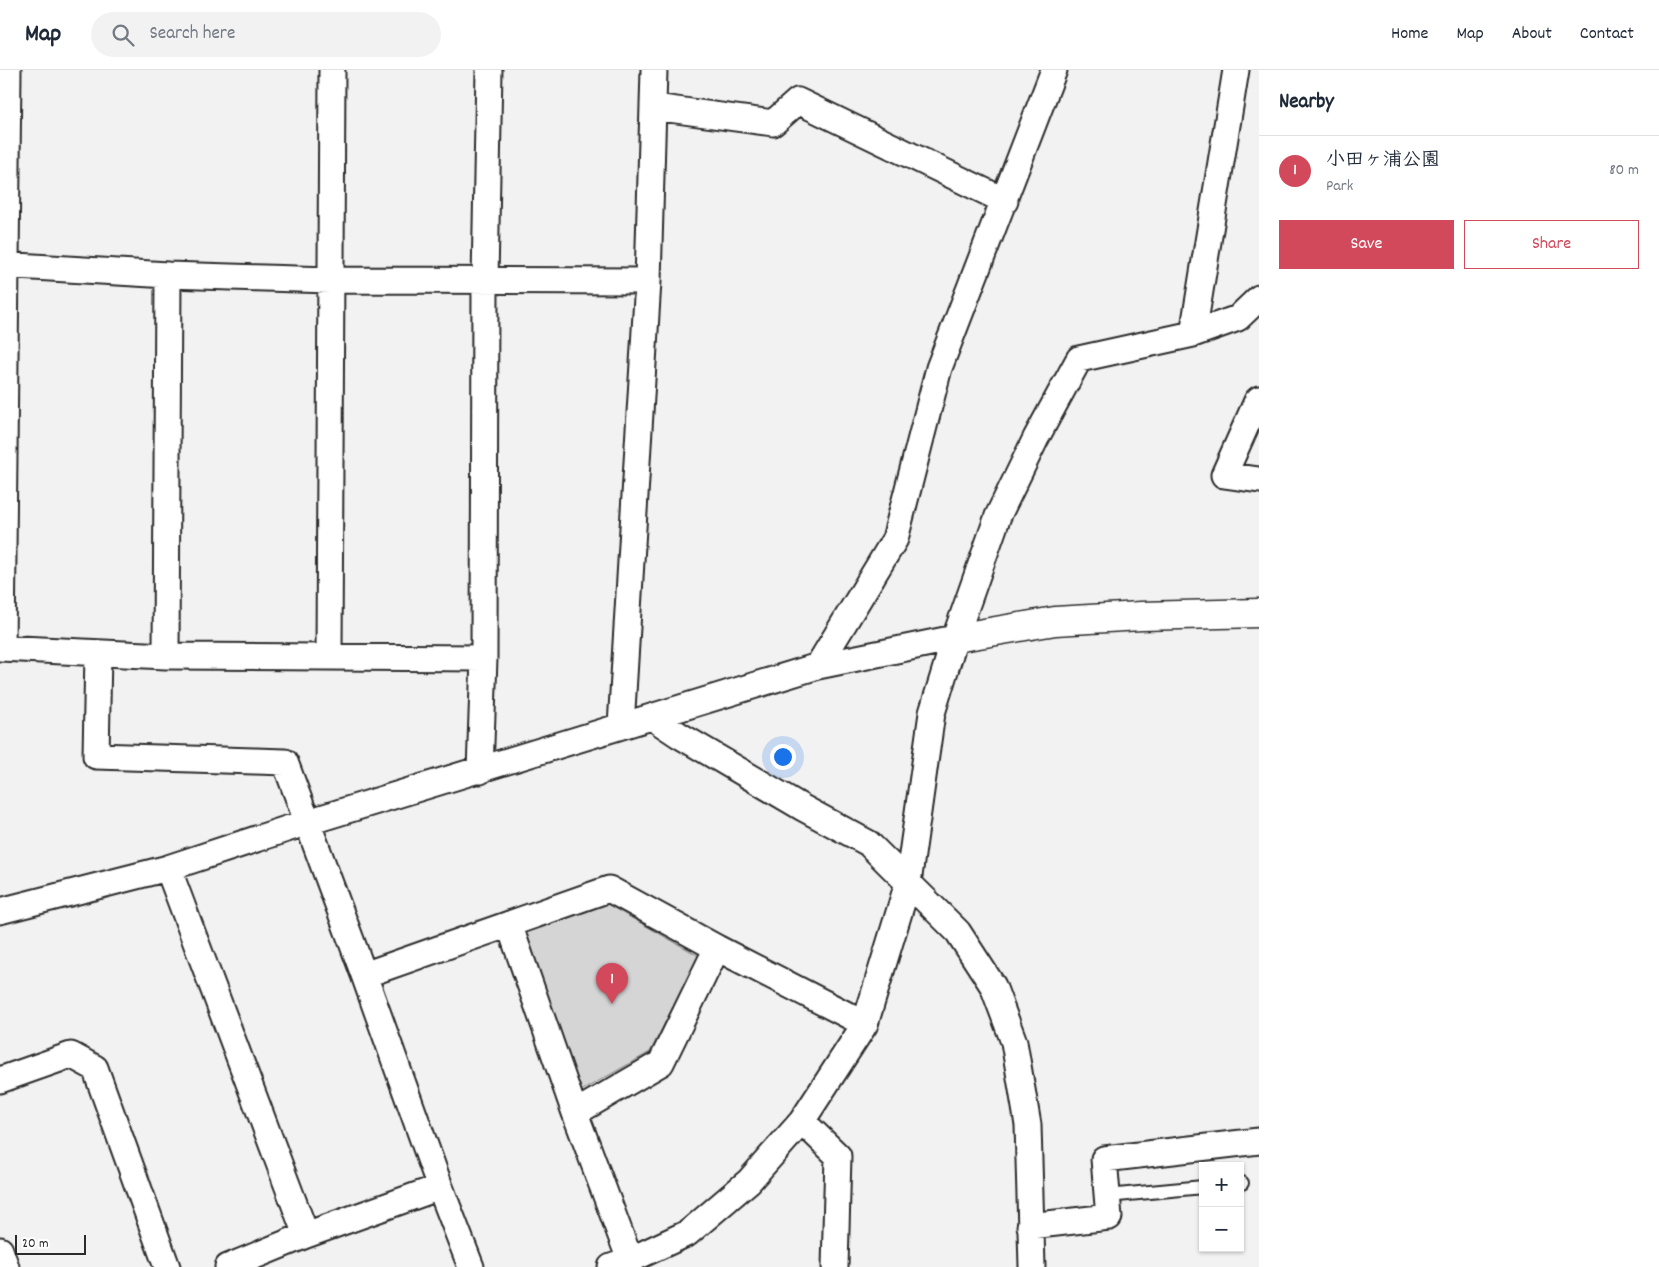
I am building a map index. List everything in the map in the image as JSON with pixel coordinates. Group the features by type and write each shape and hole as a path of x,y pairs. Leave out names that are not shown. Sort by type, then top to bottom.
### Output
{"street":[{"path":"8,70 3,266 1,648 166,656 484,658"},
{"path":"329,656 332,70"},
{"path":"480,771 484,658 485,280 489,70"},
{"path":"621,726 648,281 654,70"},
{"path":"818,666 895,539 939,368 1054,70"},
{"path":"1193,334 1234,71"},
{"path":"654,106 774,123 798,101 1005,201"},
{"path":"3,266 168,275 330,280 648,281"},
{"path":"166,656 168,275"},
{"path":"509,924 575,1114 620,1264 688,1233 749,1181 802,1121 865,1024 908,884 932,713 955,638 998,516 1036,438 1079,359 1193,334 1238,318 1259,298"},
{"path":"1259,399 1224,476 1259,480"},
{"path":"0,912 168,868 308,822 480,771 818,666 955,638 1055,621 1141,616 1259,613"},
{"path":"98,653 96,756 285,762 471,1267"},
{"path":"652,716 679,735 868,843 958,932 993,986 1014,1042 1028,1124 1032,1267"},
{"path":"168,868 306,1235"},
{"path":"364,975 609,889 717,948 865,1024"},
{"path":"575,1114 660,1063 717,948"},
{"path":"0,1080 71,1055 95,1068 167,1267"},
{"path":"802,1121 838,1156 835,1267"},
{"path":"1030,1226 1109,1217 1104,1159 1259,1141"},
{"path":"228,1267 306,1235 440,1187"},
{"path":"0,1250 6,1267"}],"lane":[{"path":"1107,1196 1199,1187"}],"shaded area":[{"path":"607,904 699,956 650,1052 581,1091 524,933"}],"place":[{"name":"小田ヶ浦公園","path":"612,1004"}]}
